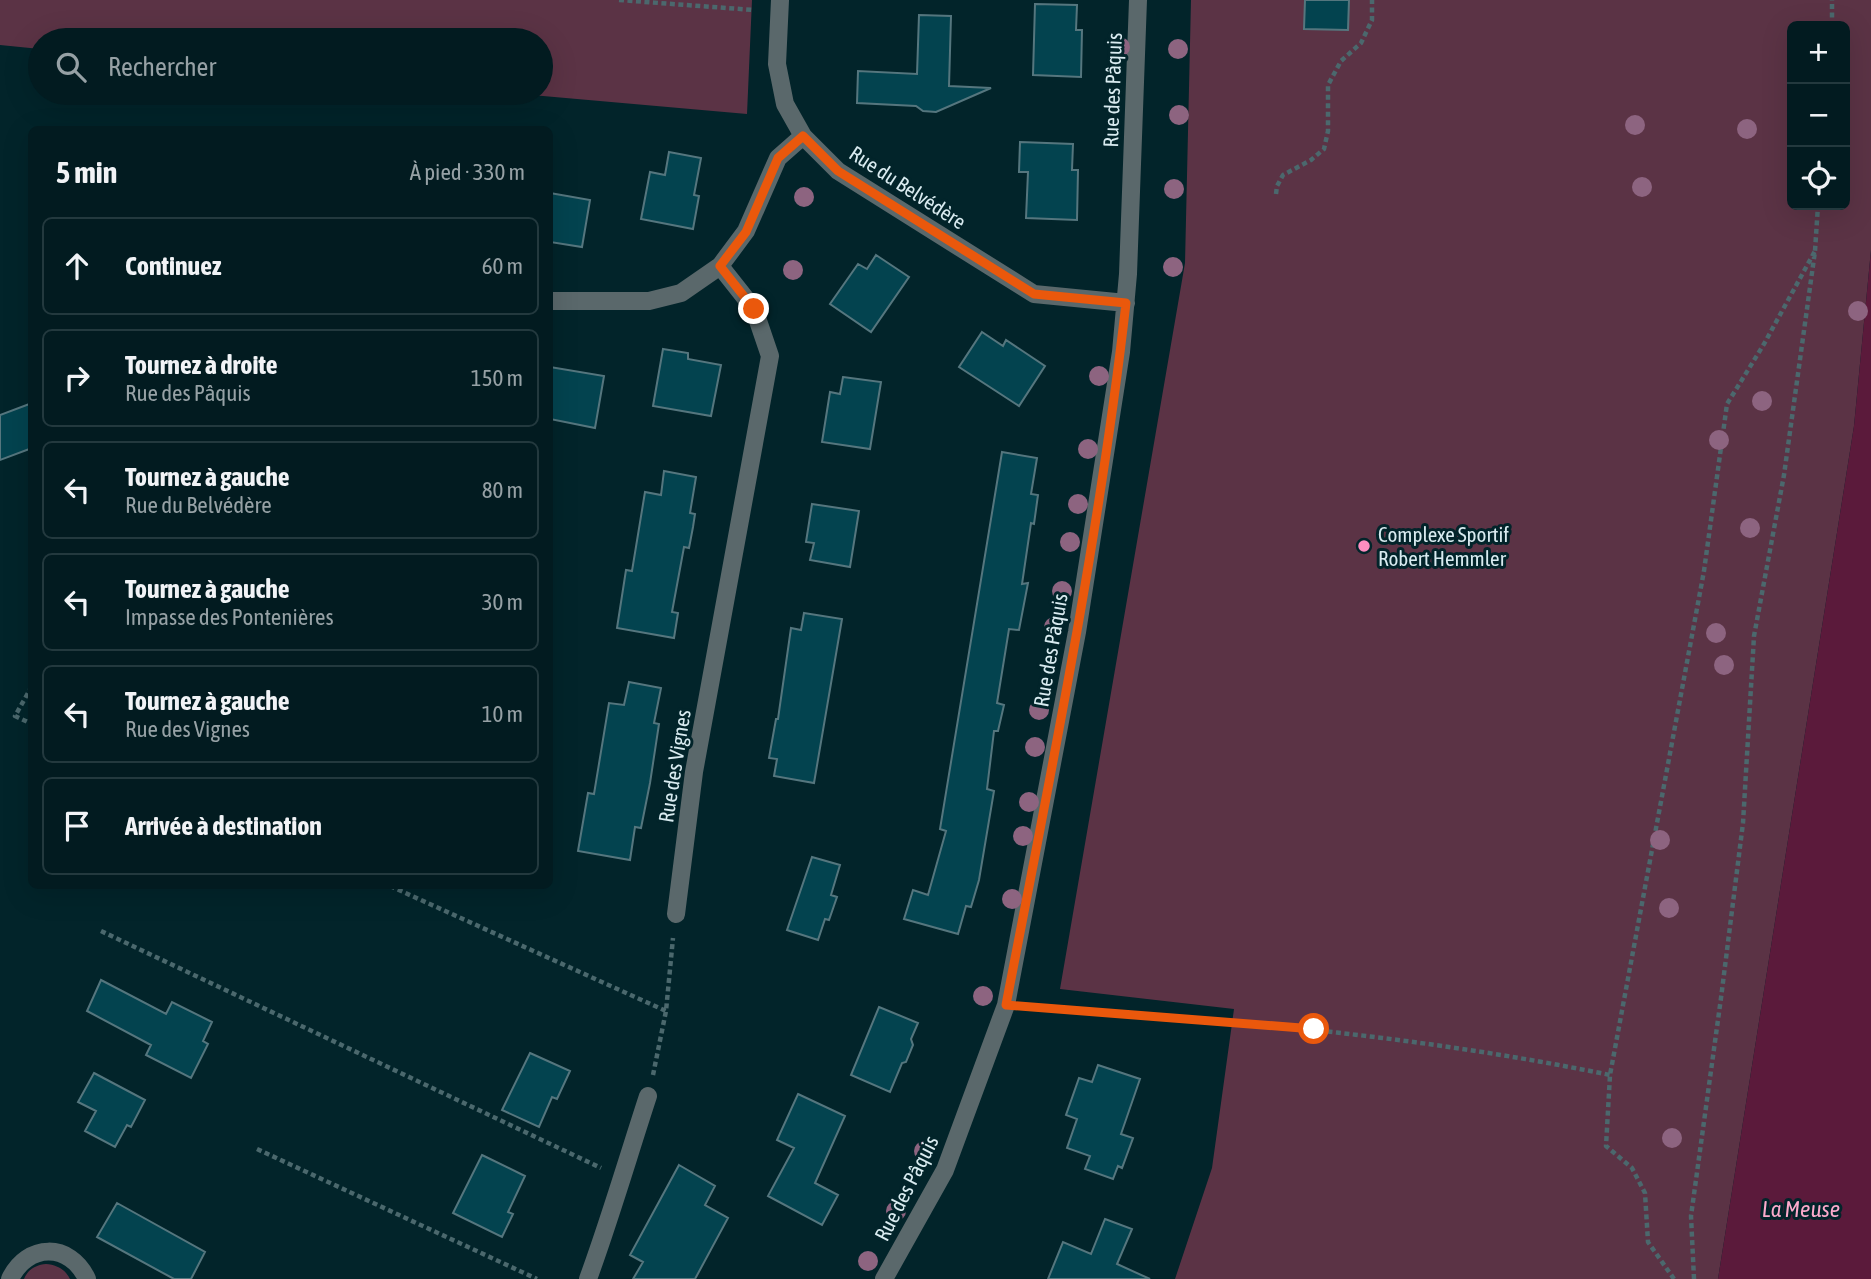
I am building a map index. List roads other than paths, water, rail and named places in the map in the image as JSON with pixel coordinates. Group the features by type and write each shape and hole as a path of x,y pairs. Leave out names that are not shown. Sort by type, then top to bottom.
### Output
{"street":[{"name":"Rue des Pâquis","path":"884,1279 945,1170 1006,1005 1077,632 1121,352 1126,303 1138,0"},
{"name":"Rue du Belvédère","path":"780,6 777,64 785,104 803,136 838,171 1034,294 1126,303"},
{"path":"553,300 649,301 681,293 720,266 746,232 778,158 803,136"},
{"name":"Rue des Vignes","path":"676,914 694,772 769,356 754,309 720,266"},
{"path":"588,1279 648,1096"},
{"path":"10,1279 23,1259 50,1251 75,1261 86,1279"}],"water":[{"name":"La Meuse","path":"1871,250 1871,1279 1718,1279 1854,426"}],"place":[{"name":"Complexe Sportif Robert Hemmler","path":"1364,546"}]}
